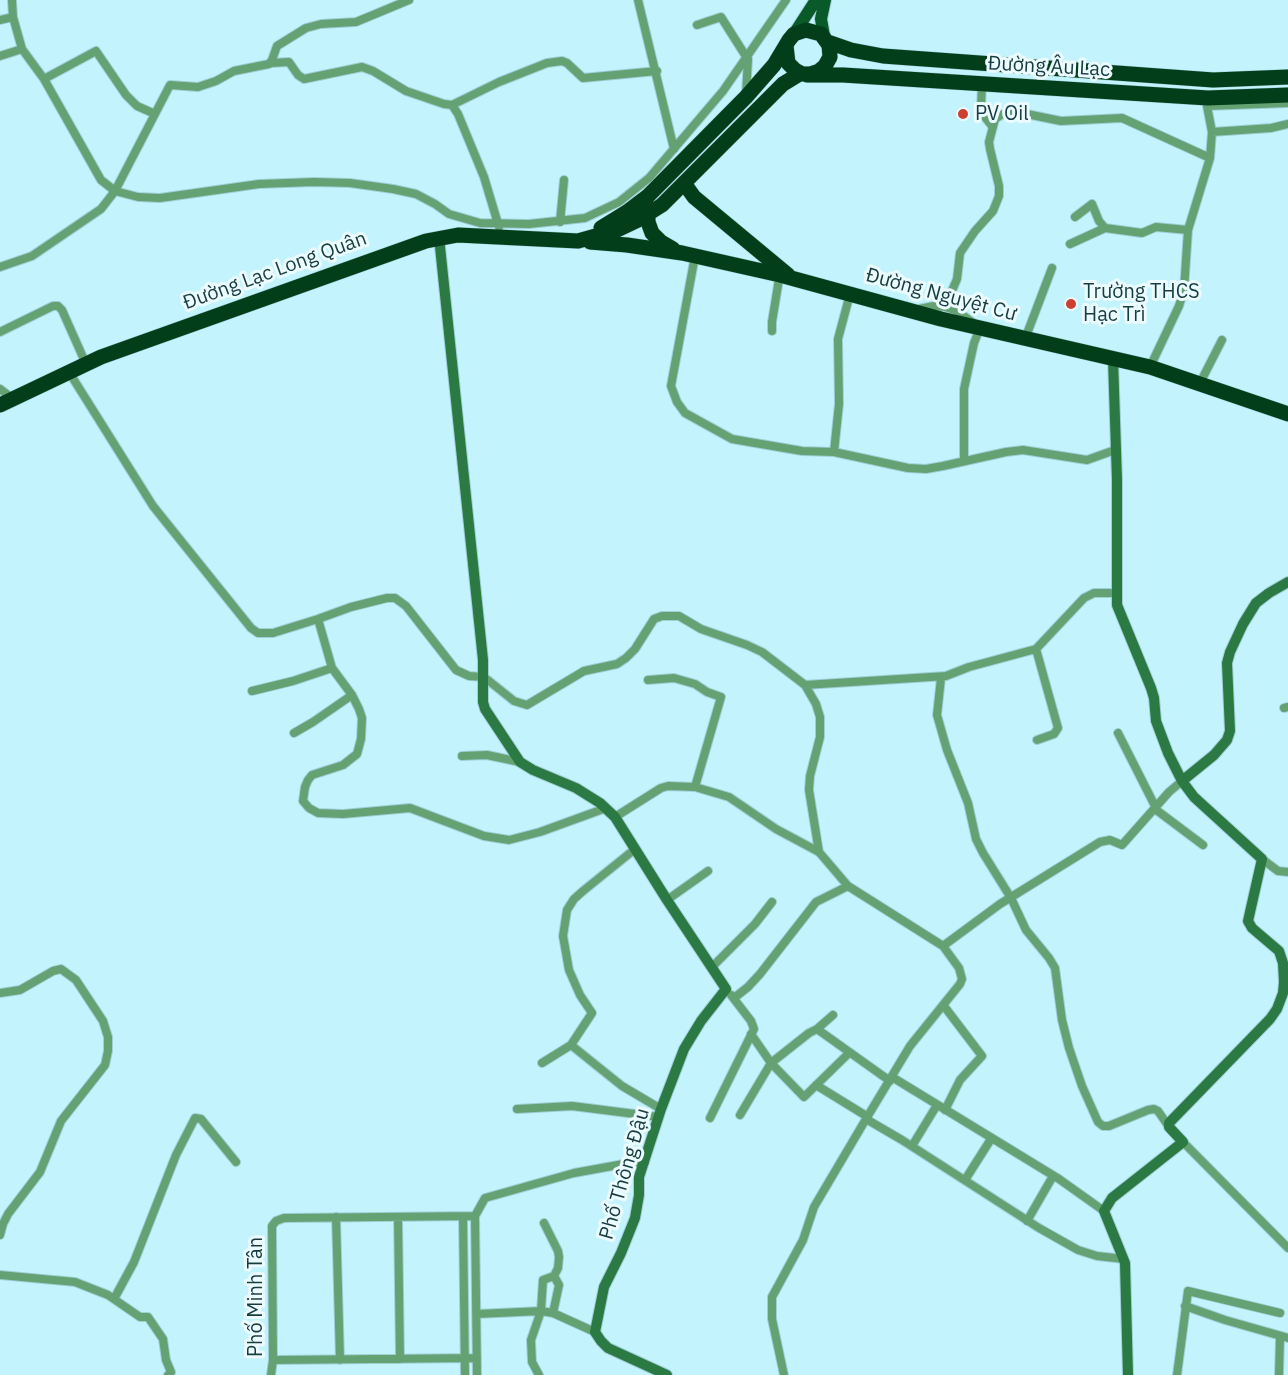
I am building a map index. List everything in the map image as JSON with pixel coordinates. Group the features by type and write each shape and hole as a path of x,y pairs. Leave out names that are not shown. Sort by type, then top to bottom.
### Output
{"highway":[{"path":"578,241 627,212 658,186 746,98 770,71 790,40 809,30 826,39 830,55 826,64 817,72 804,74 792,68 788,63 790,40"},
{"name":"Đường Âu Lạc","path":"826,39 851,50 883,56 1213,80 1288,77"},
{"name":"Đường Âu Lạc","path":"804,74 982,84 1207,102 1288,95"},
{"name":"Đường Lạc Long Quân","path":"7,402 101,357 205,318 348,270 406,246 439,237 500,230 578,241 617,230 662,205 778,88 791,78 804,74"},
{"path":"684,183 694,197 785,275"},
{"path":"658,186 650,199 647,215 650,228 656,238 688,254"},
{"name":"Đường Nguyệt Cư","path":"578,241 627,244 688,254 785,275 912,311 1150,367 1288,414"}],"main road":[{"path":"818,0 826,39"},
{"path":"790,40 818,0"}],"street":[{"path":"12,0 13,17 22,49 44,79 101,180 115,191 138,197 160,198 259,184 350,183 416,195 449,214 500,230 585,218 619,202 649,177 723,91 786,0"},
{"path":"271,63 277,46 306,28 321,24 356,22 409,0"},
{"path":"638,0 674,149"},
{"path":"0,20 13,17"},
{"path":"697,25 721,17 747,58 746,98"},
{"path":"0,56 22,49"},
{"path":"44,79 96,51 126,95 137,106 155,114"},
{"path":"0,267 32,256 101,208 115,191 170,85 198,87 216,81 234,71 271,63 289,62 298,75 304,79 362,67 406,91 452,105 499,82 547,63 561,61 567,63 582,78 657,71"},
{"path":"982,84 981,108 992,126"},
{"path":"1150,367 1179,306 1184,290 1188,230 1210,158 1212,132 1207,102 1288,103"},
{"path":"452,105 458,114 484,177 500,230"},
{"path":"945,307 957,279 960,253 993,211 999,196 999,186 990,149 992,126 997,117 1012,111 1061,121 1122,117 1210,158"},
{"path":"1212,132 1271,128 1288,124"},
{"path":"561,222 564,180"},
{"path":"1075,217 1094,205 1099,221 1105,228"},
{"path":"449,214 458,235"},
{"path":"1070,244 1105,228 1142,233 1156,227 1188,230"},
{"path":"439,237 484,677 483,702 485,710 520,762"},
{"path":"688,254 671,383 673,393 681,409 691,417 732,439 802,451 834,452 908,468 926,469 1023,450 1087,460 1115,450"},
{"path":"1025,339 1052,268"},
{"path":"772,331 771,322 785,275"},
{"path":"834,452 839,404 838,339 850,294"},
{"path":"0,332 53,306 58,306 62,310 86,364"},
{"path":"912,311 934,306 945,307 957,311 980,328 974,343 964,389 964,460"},
{"path":"1200,383 1222,340"},
{"path":"1113,359 1117,480 1117,605 1154,698 1156,721 1168,753 1182,781 1194,797 1262,859 1278,871 1288,872"},
{"path":"69,372 153,506 251,628 261,634 273,633 351,607 395,598 406,606 456,670 469,676 484,677 517,703 530,705 584,671 617,664 635,649 654,619 670,615 679,616 701,629 762,652 805,685 816,704 820,717 820,737 810,776 809,790 819,852"},
{"path":"0,389 7,402"},
{"path":"943,946 965,928 1102,840 1110,840 1122,845 1169,792 1214,755 1227,740 1230,723 1227,663 1230,652 1256,603 1288,582"},
{"path":"805,685 941,678 969,667 1036,649 1084,598 1094,593 1117,593"},
{"path":"318,619 332,668 352,695 362,718 357,754 342,765 312,775 308,780 303,801 309,808 318,813 343,814 410,808 484,836 509,840 540,832 606,808"},
{"path":"1036,649 1058,728 1054,734 1037,740"},
{"path":"252,691 332,668"},
{"path":"648,680 664,677 682,680 721,698 695,787"},
{"path":"941,678 937,715 947,750 968,803 976,839 982,853 1011,898 1026,930 1055,968 1062,1020 1069,1048 1098,1122 1103,1126 1108,1126 1148,1110 1158,1111 1183,1142 1288,1248"},
{"path":"294,733 352,695"},
{"path":"1118,733 1155,809 1203,845"},
{"path":"462,756 487,755 520,762 576,788 606,808 615,817 667,900 753,1025 751,1034 710,1118"},
{"path":"615,817 661,788 674,785 695,787 729,797 776,829 819,852 848,886 943,946 959,968 962,979 957,989 918,1036 867,1118 814,1207 803,1240 771,1297 772,1319 784,1375"},
{"path":"542,1062 552,1059 571,1045 592,1012 580,995 569,970 563,936 567,910 574,899 635,849"},
{"path":"1169,1127 1170,1122 1270,1019 1283,993 1283,963 1279,951 1252,928 1248,921 1262,859"},
{"path":"667,900 708,871"},
{"path":"730,994 748,987 816,902 848,886"},
{"path":"712,967 755,924 772,902"},
{"path":"0,993 20,990 53,971 61,969 76,980 103,1021 108,1037 108,1051 105,1065 61,1121 40,1172 8,1214 0,1235"},
{"name":"Phố Thông Đậu","path":"595,1332 604,1287 635,1218 639,1177 688,1040 711,1007 730,994"},
{"path":"912,1146 960,1080 982,1056 944,1006"},
{"path":"740,1114 771,1063 833,1015"},
{"path":"817,1029 849,1053 1053,1176 1104,1211 1124,1259 1128,1375"},
{"path":"751,1034 771,1063 804,1097 849,1053"},
{"path":"571,1045 660,1113"},
{"path":"816,1085 1027,1221 1086,1253 1124,1259"},
{"path":"517,1109 572,1106 660,1113"},
{"path":"114,1299 134,1262 176,1155 195,1118 201,1119 236,1162"},
{"path":"965,1180 991,1138"},
{"path":"1104,1211 1112,1198 1183,1142"},
{"path":"477,1375 475,1216 485,1198 573,1173 645,1162"},
{"path":"1027,1221 1053,1176"},
{"path":"398,1216 400,1359"},
{"path":"340,1360 336,1217 475,1216"},
{"name":"Phố Minh Tân","path":"271,1375 273,1360 272,1226 276,1221 284,1218 336,1217"},
{"path":"463,1217 465,1375"},
{"path":"539,1375 532,1362 531,1340 541,1311 543,1280 554,1276 558,1268 558,1251 544,1223"},
{"path":"0,1275 75,1282 114,1299 140,1317 150,1319 163,1338 166,1360 171,1372 168,1375"},
{"path":"553,1313 559,1286 554,1276"},
{"path":"1177,1375 1188,1291 1280,1313"},
{"path":"1185,1306 1284,1337 1279,1375"},
{"path":"477,1314 541,1311 553,1313 595,1332 609,1348 667,1375"},
{"path":"273,1360 477,1358"}],"place":[{"name":"PV Oil","path":"963,114"},
{"name":"Trường THCS Hạc Trì","path":"1071,304"}]}
